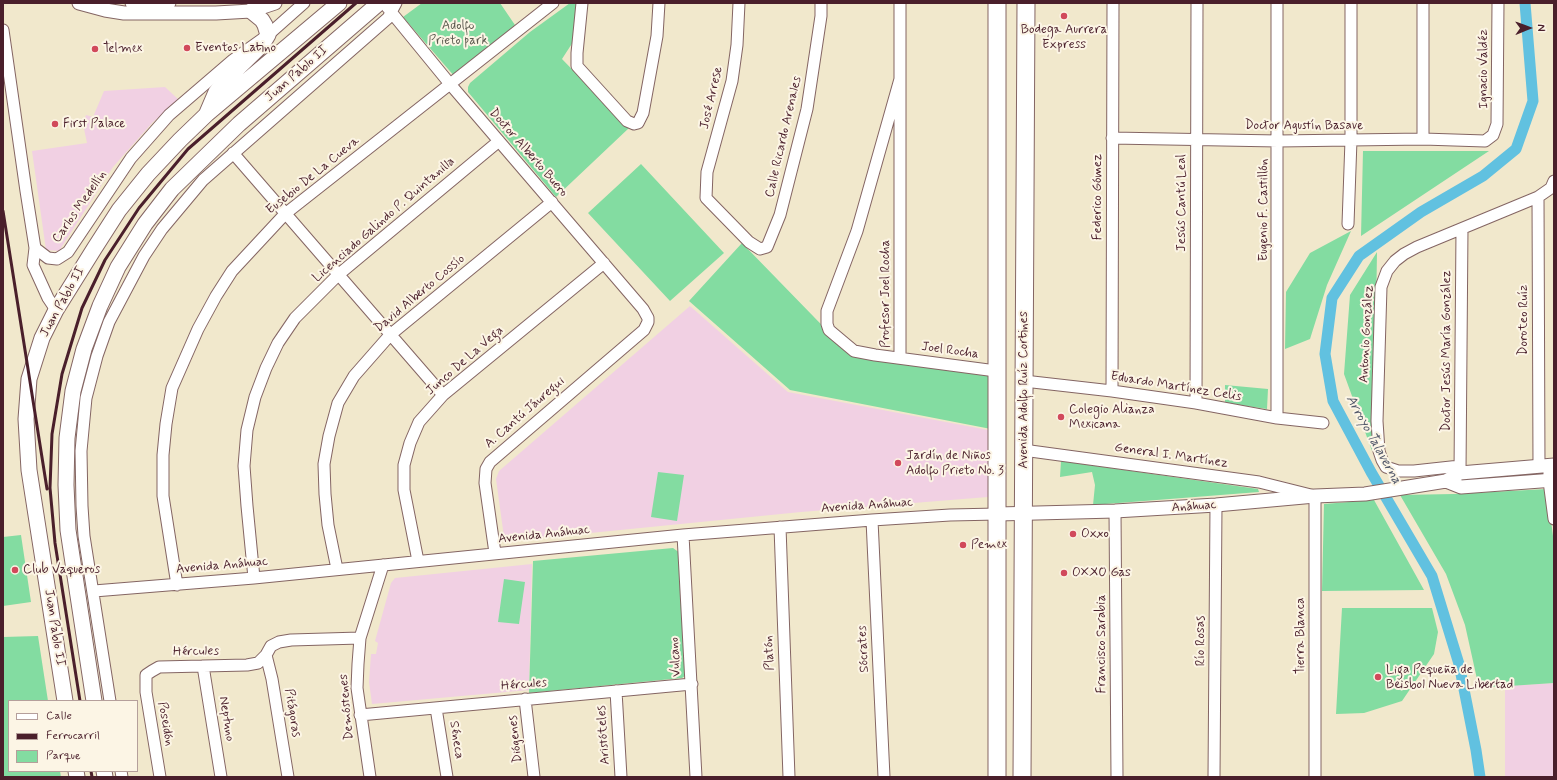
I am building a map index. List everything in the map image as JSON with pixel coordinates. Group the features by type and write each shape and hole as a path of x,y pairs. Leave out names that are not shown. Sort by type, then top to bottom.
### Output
{"main road":[{"name":"Juan Pablo II","path":"65,700 29,470 26,419 30,379 42,338 56,310 119,210 148,174 207,114 339,3"},
{"name":"Juan Pablo II","path":"94,700 68,530 66,485 67,438 73,391 84,349 100,306 118,266 145,224 172,190 239,124 379,3"},
{"name":"Avenida Adolfo Ruíz Cortines","path":"997,3 997,777"},
{"name":"Avenida Adolfo Ruíz Cortines","path":"1022,777 1026,3"},
{"path":"207,114 222,82 262,45 268,35 262,20 251,11"}],"street":[{"path":"80,3 105,10 124,13 216,13 251,11 275,3"},
{"path":"132,3 169,3"},
{"name":"Carlos Medellín","path":"3,30 35,248 48,258 57,258 68,252 131,158 164,120 233,60 268,35 304,3"},
{"name":"Doctor Alberto Buero","path":"383,3 394,8 450,84 644,309 648,322"},
{"name":"Eusebio De La Cueva","path":"177,585 163,496 163,455 172,388 191,343 216,296 232,271 285,214 553,3"},
{"path":"582,3 577,66 627,121 634,124 638,123 643,113 657,36 658,3"},
{"name":"José Arrese","path":"739,3 737,45 732,81 707,172 706,198 749,242 760,250 764,249"},
{"name":"Calle Ricardo Arenales","path":"764,249 768,247 780,215 807,109 821,16 821,3"},
{"name":"Profesor Joel Rocha","path":"900,3 900,79 900,358 854,351 829,330 826,319 857,232 900,79"},
{"name":"Federico Gómez","path":"1112,391 1113,3"},
{"name":"Jesús Cantú Leal","path":"1196,3 1196,403"},
{"name":"Eugenio F. Castillón","path":"1277,3 1277,418"},
{"path":"1348,224 1351,140 1351,3"},
{"path":"1423,3 1423,139"},
{"name":"Ignacio Valdéz","path":"1493,135 1497,124 1498,3"},
{"path":"110,700 84,536 81,451 86,398 97,356 109,322 144,256 162,229 203,180 388,18 394,8"},
{"name":"Doctor Agustín Basave","path":"1112,138 1278,141 1423,139 1485,141 1493,135"},
{"name":"Licenciado Galindo P. Quintanilla","path":"254,578 244,466 248,430 255,397 266,368 278,343 295,318 338,275 499,141"},
{"path":"233,153 443,395"},
{"path":"1538,197 1553,186"},
{"name":"Antonio González","path":"1460,470 1406,472 1392,470 1386,467 1379,451 1377,421 1381,287 1384,278 1395,261 1404,254 1417,247 1538,197"},
{"name":"Doroteo Ruíz","path":"1538,197 1547,465 1551,480 1554,519"},
{"name":"David Alberto Cossío","path":"337,569 328,525 324,464 329,436 338,403 354,376 390,335 552,202"},
{"name":"Doctor Jesús María González","path":"1461,487 1462,229"},
{"path":"35,248 33,265 48,298 56,310"},
{"name":"Junco De La Vega","path":"418,561 404,490 404,466 410,443 419,422 443,395 604,263"},
{"name":"A. Cantú Jáuregui","path":"496,554 485,483 486,468 490,462 644,330 648,322"},
{"name":"Joel Rocha","path":"900,358 996,371"},
{"name":"Eduardo Martínez Celis","path":"1024,381 1112,391 1196,403 1277,418 1323,423"},
{"name":"General I. Martínez","path":"1023,450 1258,482 1315,496"},
{"path":"1446,481 1460,470 1547,465"},
{"path":"1446,481 1461,487 1551,480"},
{"name":"Anáhuac","path":"998,514 1115,511 1216,505 1315,496 1365,494 1446,481"},
{"name":"Tierra Blanca","path":"1315,496 1315,777"},
{"name":"Río Rosas","path":"1214,777 1216,505"},
{"name":"Francisco Sarabia","path":"1115,511 1117,777"},
{"name":"Avenida Anáhuac","path":"94,592 254,578 683,535 872,520 950,515 998,514"},
{"name":"Sócrates","path":"872,520 884,777"},
{"name":"Platón","path":"780,527 788,777"},
{"name":"Vulcano","path":"683,535 696,777"},
{"name":"Demóstenes","path":"370,777 357,688 360,638 383,565"},
{"name":"Hércules","path":"146,676 159,667 247,665 258,663 266,655 271,646 279,642 292,640 360,638"},
{"name":"Pitágoras","path":"266,655 272,679 288,777"},
{"name":"Neptuno","path":"203,666 222,777"},
{"name":"Poseidón","path":"146,676 146,692 160,777"},
{"name":"Hércules","path":"360,715 692,684"},
{"name":"Aristóteles","path":"616,691 621,777"},
{"name":"Diógenes","path":"525,699 534,777"},
{"name":"Séneca","path":"436,708 447,777"}],"shaded area":[{"path":"165,87 179,100 153,122 113,167 59,251 46,250 32,151 87,143 83,124 86,115 93,117 104,91"},
{"path":"690,306 788,392 988,430 988,497 801,512 510,541 504,537 496,479 499,471"},
{"path":"532,564 529,690 372,704 369,682 371,654 376,654 378,643 375,641 391,583 395,578"},
{"path":"1554,683 1554,777 1505,777 1505,686"}],"green space":[{"name":"Adolfo Prieto park","path":"422,3 500,3 515,25 455,77 403,17"},
{"path":"570,3 580,3 573,42 562,59 629,128 556,197 468,92 468,87 470,83 530,32"},
{"path":"1363,151 1489,151 1361,236"},
{"path":"641,164 724,253 670,301 588,213"},
{"path":"1351,231 1327,285 1310,339 1285,349 1286,292 1310,253"},
{"path":"742,243 849,353 898,363 994,377 991,429 790,390 689,301"},
{"path":"1377,252 1372,451 1344,374 1350,295"},
{"path":"1225,385 1268,389 1267,409 1225,403"},
{"path":"1061,461 1258,489 1259,492 1093,505 1095,485 1092,472 1060,477"},
{"path":"658,472 684,475 677,521 651,517"},
{"path":"1547,489 1554,544 1554,683 1479,688 1465,625 1446,574 1400,495 1454,494"},
{"path":"1374,500 1424,590 1322,591 1324,504"},
{"name":"Club Vaqueros","path":"21,535 31,602 3,606 3,537"},
{"path":"673,548 680,553 685,676 682,678 529,693 533,561"},
{"path":"504,579 525,582 519,624 498,622"},
{"name":"Liga Pequeña de Beisbol Nueva Libertad","path":"1342,608 1432,608 1438,632 1434,654 1402,701 1364,713 1336,714"},
{"path":"38,636 48,700 8,700 8,772 60,772 61,777 3,777 3,637"}],"waterway":[{"name":"Arroyo Talaverna","path":"1480,777 1459,664 1432,576 1371,472 1333,401 1325,354 1332,298 1359,256 1421,212 1483,176 1516,149 1533,101 1525,3"}],"railway":[{"path":"80,700 55,543 50,488 52,434 62,374 82,308 105,260 139,208 188,149 356,3"},
{"path":"3,211 47,489"},
{"path":"91,772 92,777"}],"place":[{"name":"Bodega Aurrera Express","path":"1064,16"},
{"name":"Eventos Latino","path":"187,48"},
{"name":"Telmex","path":"95,49"},
{"name":"First Palace","path":"55,124"},
{"name":"Colegio Alianza Mexicana","path":"1061,417"},
{"name":"Jardín de Niños Adolfo Prieto No. 3","path":"898,463"},
{"name":"Oxxo","path":"1073,534"},
{"name":"Pemex","path":"963,545"},
{"name":"Club Vaqueros","path":"15,570"},
{"name":"OXXO Gas","path":"1064,573"},
{"name":"Liga Pequeña de Beisbol Nueva Libertad","path":"1378,677"}]}
